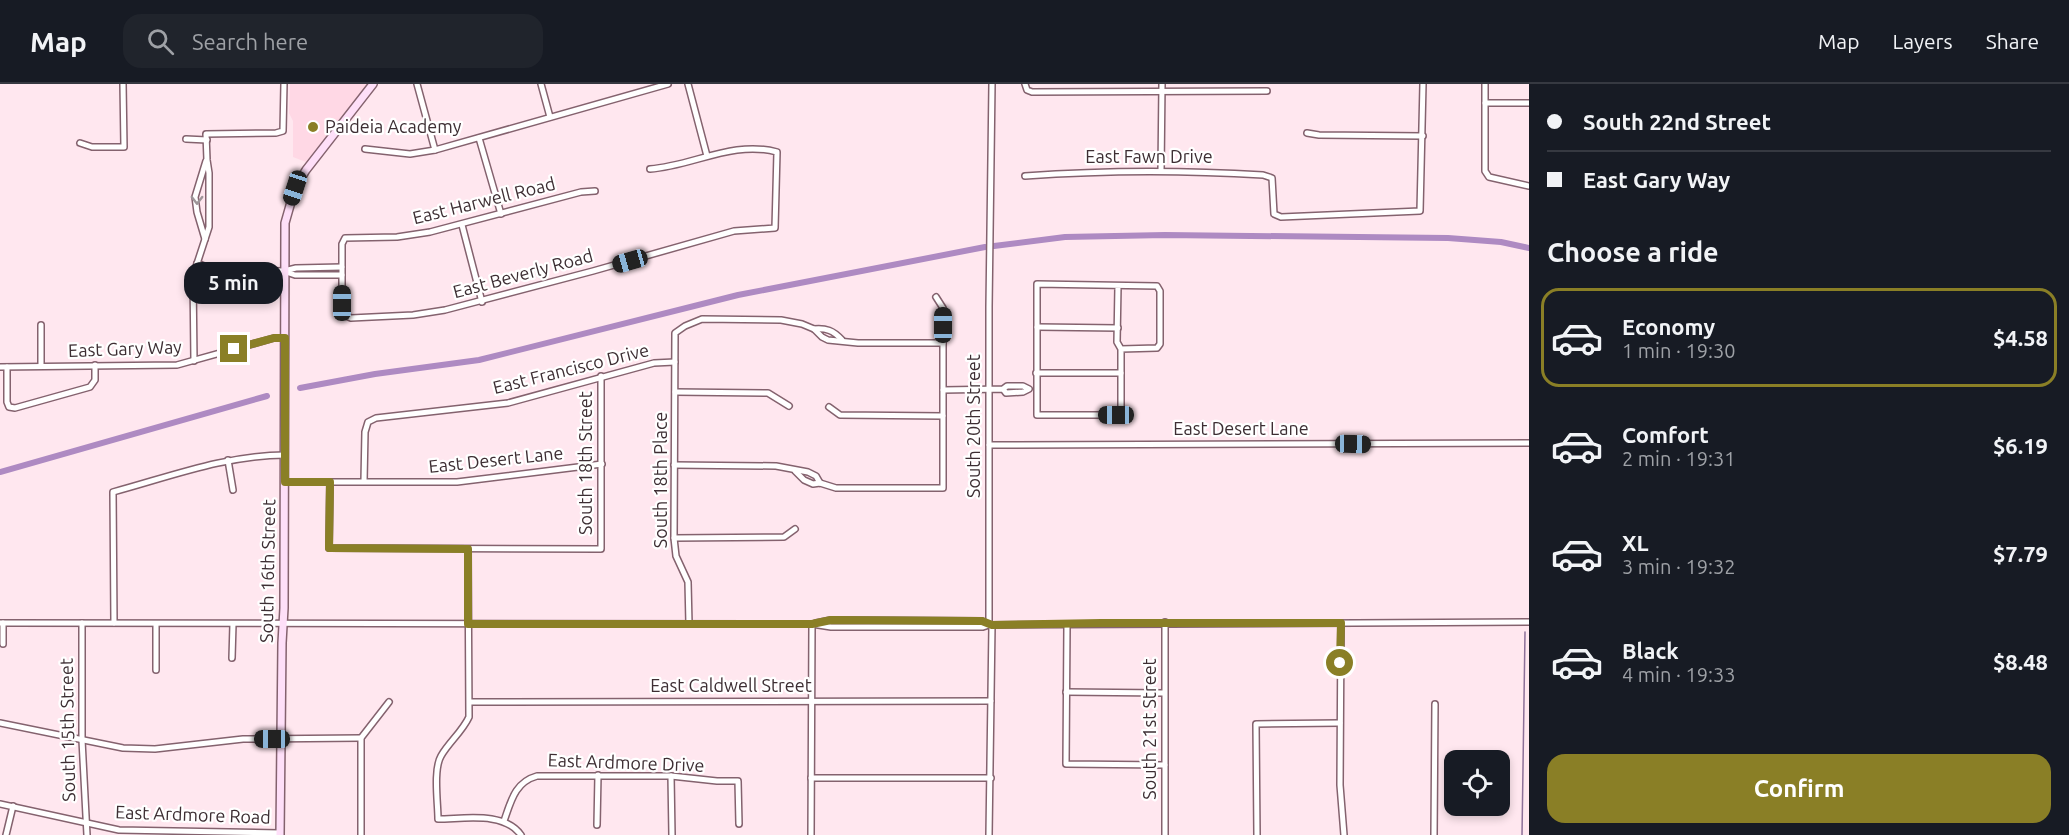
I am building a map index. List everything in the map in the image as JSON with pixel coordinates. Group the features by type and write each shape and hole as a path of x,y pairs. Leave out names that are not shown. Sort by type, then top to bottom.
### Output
{"main road":[{"name":"South 16th Street","path":"280,834 285,482 285,223 295,188 330,137 374,84"}],"street":[{"path":"80,143 92,147 123,147 123,84"},
{"path":"186,139 276,133 283,130 284,84"},
{"path":"417,84 435,150"},
{"path":"541,84 550,117"},
{"path":"365,150 410,153 435,150 668,84"},
{"path":"650,169 663,168 707,156 688,84"},
{"name":"South 20th Street","path":"989,835 992,701 989,390 992,84"},
{"path":"1161,171 1162,84"},
{"path":"1307,133 1423,136 1424,84"},
{"path":"1485,84 1485,171 1489,177 1529,186"},
{"path":"1026,87 1032,92 1267,91"},
{"path":"1485,103 1529,103"},
{"name":"East Fawn Drive","path":"1025,176 1090,171 1213,172 1272,178 1274,214 1281,217 1420,211 1423,136"},
{"path":"194,361 193,283 209,227 206,137"},
{"path":"479,138 501,214"},
{"name":"East Beverly Road","path":"342,275 342,314 345,317 413,315 482,302 734,231 776,228 777,152 767,149 747,149 707,156"},
{"path":"205,240 195,197 207,160"},
{"name":"East Harwell Road","path":"342,267 342,244 345,237 397,237 430,232 581,192 595,191"},
{"path":"462,225 482,302"},
{"path":"197,263 211,269 222,270 284,271 296,268 342,267 342,275 295,275 284,271"},
{"path":"1118,286 1118,342 1121,349 1122,373 1121,411 1116,415 1037,415 1037,284 1157,286 1160,291 1160,344 1157,348 1121,349"},
{"path":"674,465 776,466 795,471 804,480 813,484 820,483 836,488 943,488 943,308 936,297"},
{"name":"South 18th Place","path":"689,624 688,582 676,556 674,538 675,333 685,326 702,320 781,320 814,329"},
{"path":"41,325 41,366"},
{"path":"1037,327 1118,327"},
{"path":"814,329 825,328 834,332 842,340"},
{"path":"814,329 828,340 858,343 943,343"},
{"name":"East Gary Way","path":"3,367 172,366 274,338 285,338"},
{"name":"East Francisco Drive","path":"364,481 365,432 368,422 376,418 508,403 601,376 654,363 675,362"},
{"path":"3,367 9,407 15,408 90,387 95,380 95,365"},
{"path":"1036,373 1122,373"},
{"name":"South 18th Street","path":"468,549 601,549 601,376"},
{"path":"943,390 1003,389 1006,393 1036,389"},
{"path":"675,392 768,393 789,406"},
{"path":"829,407 840,415 943,416"},
{"name":"East Desert Lane","path":"989,445 1529,443"},
{"path":"114,623 113,492 228,460 285,455"},
{"path":"228,460 233,490"},
{"name":"East Desert Lane","path":"285,482 458,482 602,464"},
{"path":"330,482 329,548 468,549 469,717 439,759 438,819 494,819 504,821 517,829 521,835"},
{"path":"674,538 784,537 795,529"},
{"path":"3,644 2,623 812,624 831,620 982,621 990,625 1067,625 1165,622 1529,622"},
{"name":"South 21st Street","path":"1165,622 1165,835"},
{"name":"South 15th Street","path":"82,623 82,740 87,835"},
{"path":"1341,623 1340,785 1344,835"},
{"path":"156,624 156,670"},
{"path":"232,658 233,624"},
{"path":"811,835 812,624"},
{"path":"1067,625 1066,764 1165,765"},
{"path":"1066,692 1164,693"},
{"name":"East Caldwell Street","path":"470,702 992,701"},
{"path":"361,835 361,738 389,702"},
{"path":"1434,835 1435,704"},
{"path":"0,723 123,748 155,749 243,739 361,738"},
{"path":"1257,835 1256,724 1340,723"},
{"path":"597,825 598,775"},
{"name":"East Ardmore Drive","path":"504,821 514,794 526,779 537,776 598,775 671,776 717,782 738,782 740,824"},
{"path":"671,776 672,835"},
{"path":"811,778 991,778"},
{"name":"East Ardmore Road","path":"0,804 119,830 280,834"},
{"path":"6,835 13,806"}],"shaded area":[{"name":"Paideia Academy","path":"290,84 367,84 306,162 293,157 293,121 289,113"}],"waterway":[{"path":"994,246 1065,237 1165,235 1448,238 1501,242 1529,248"},
{"path":"300,388 375,374 479,360 738,295 985,247"},
{"path":"0,472 267,396"},
{"path":"1522,835 1525,632"}],"place":[{"name":"Paideia Academy","path":"313,127"}],"route":[{"path":"234,349 274,338 285,338 285,482 330,482 329,548 468,549 468,624 812,624 831,620 982,621 988,625 1165,622 1341,623 1340,663"}]}
